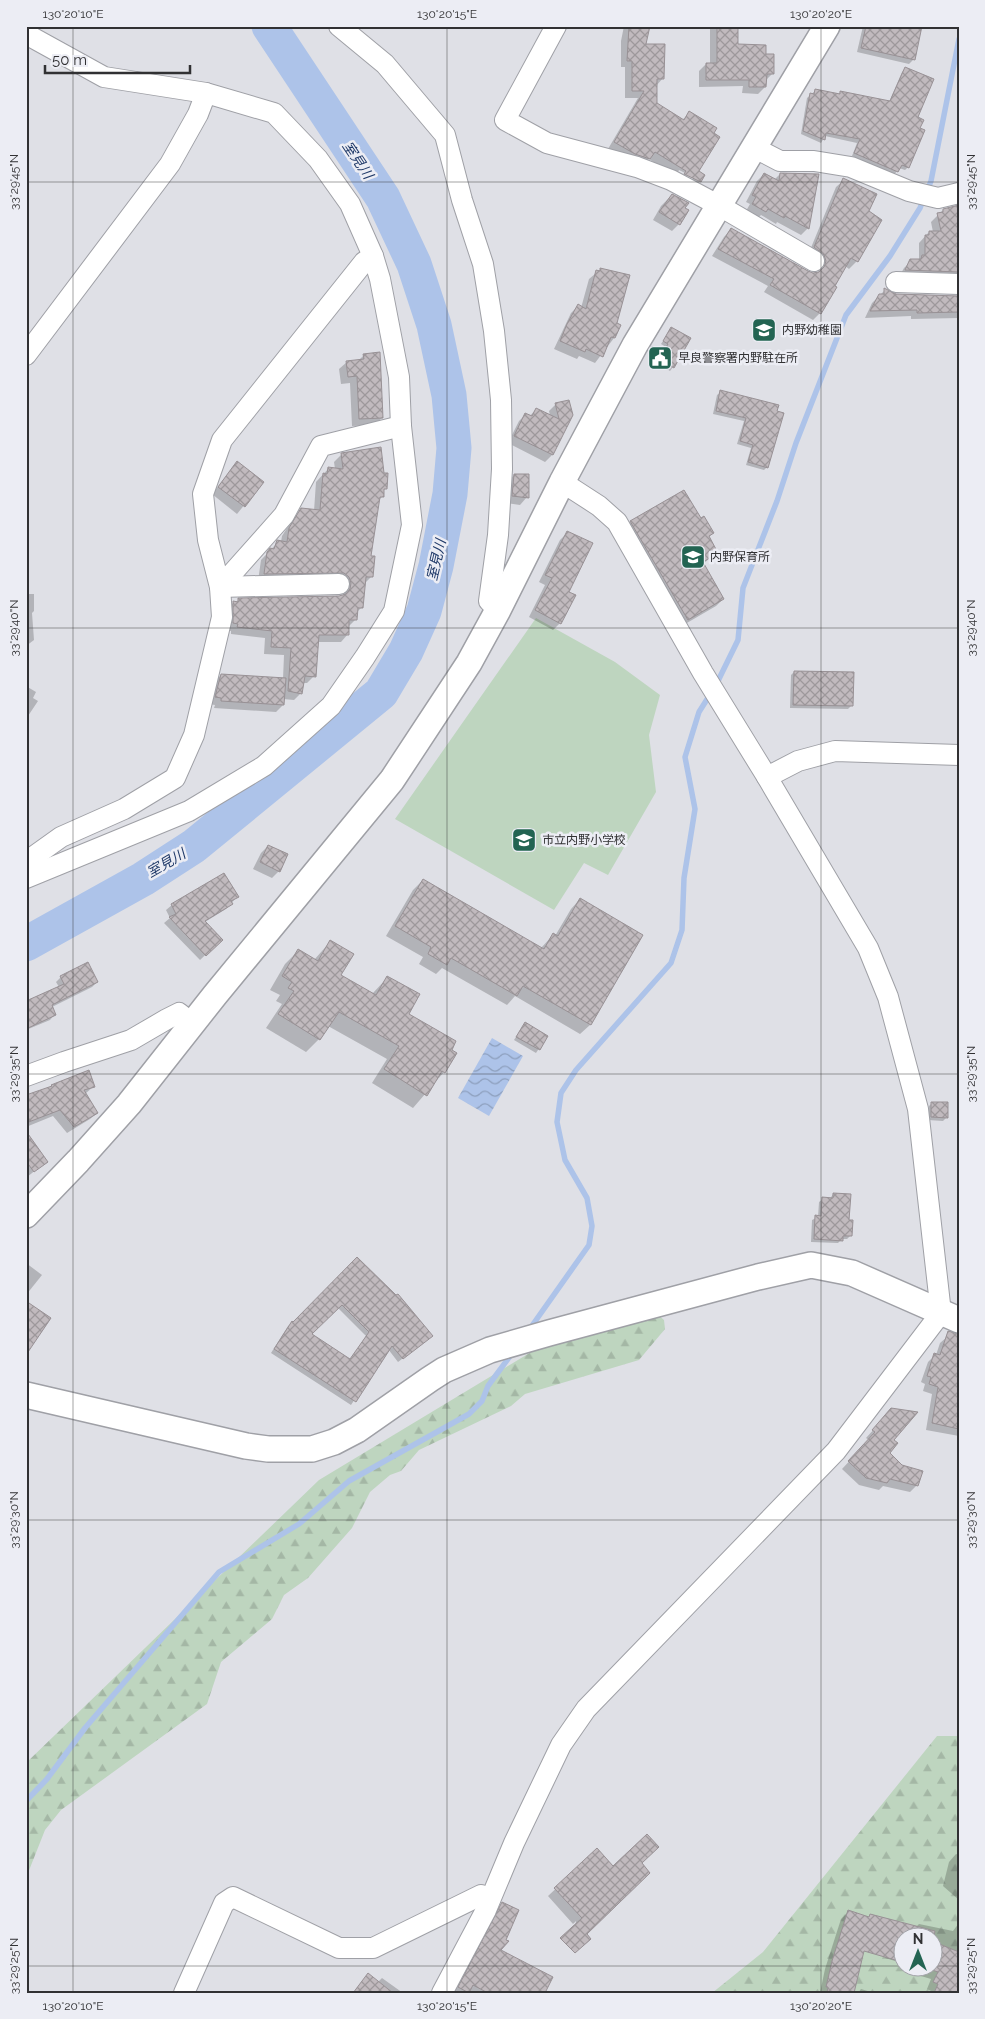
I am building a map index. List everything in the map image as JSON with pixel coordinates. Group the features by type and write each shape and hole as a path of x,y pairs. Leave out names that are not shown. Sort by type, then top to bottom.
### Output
{"street":[{"path":"339,26 385,64 445,135 462,200 483,264 494,331 501,400 502,469 498,535 489,601 498,610"},
{"path":"556,26 505,120 547,143 637,167 671,180 814,261"},
{"path":"26,1215 129,1104 392,780 469,662 498,610 562,482 635,345 827,26"},
{"path":"26,34 104,77 206,93 274,113 318,160 350,204 373,256 380,278 399,377 401,426 412,525 394,611 331,706 264,766 189,811 26,878"},
{"path":"26,354 170,164 198,114 206,93"},
{"path":"753,147 780,161 814,161 850,167 909,191 938,198 959,193"},
{"path":"26,862 61,838 124,809 175,778 194,735 222,617 220,587 208,540 202,494 222,440 364,262 373,256"},
{"path":"896,282 959,284"},
{"path":"220,587 284,514 321,446 401,426"},
{"path":"442,1993 490,1899 514,1843 561,1745 586,1709 836,1451 950,1316 918,1109 888,997 868,948 703,673 617,522 599,506 562,482"},
{"path":"220,587 339,584"},
{"path":"767,777 798,761 835,751 959,755"},
{"path":"26,1076 131,1040 179,1013 193,1024"},
{"path":"26,1395 246,1446 268,1449 312,1449 334,1442 357,1430 444,1370 490,1350 549,1332 758,1277 811,1265 852,1273 950,1316"},
{"path":"184,1993 224,1903 233,1897 339,1948 373,1948 481,1895 490,1899"}],"green space":[{"path":"536,618 615,662 660,695 649,735 656,792 608,875 584,863 554,910 395,819"},
{"path":"657,1314 664,1320 665,1329 639,1360 525,1394 511,1406 419,1450 401,1471 390,1475 370,1492 352,1528 308,1578 284,1595 272,1619 221,1662 207,1704 61,1810 45,1830 26,1878 26,1763 319,1480 541,1346"},
{"path":"937,1736 959,1736 959,1969 946,1993 712,1993 763,1952"}],"water":[{"path":"492,1038 523,1056 489,1116 458,1098"}],"building":[{"path":"629,26 650,26 646,44 665,44 664,79 657,79 657,103 684,120 689,111 717,128 714,133 720,137 699,171 705,175 701,182 684,174 686,171 655,152 650,159 635,154 614,142 644,91 632,91 632,61 627,61"},
{"path":"866,26 922,26 915,60 861,48"},
{"path":"717,28 738,28 738,44 766,45 766,54 774,54 774,74 767,74 766,87 749,87 749,80 706,80 706,63 717,63"},
{"path":"905,67 934,79 918,117 924,120 920,128 925,130 909,168 902,165 898,172 854,153 860,139 826,133 825,140 803,131 810,93 814,94 815,89 840,94 840,91 890,101"},
{"path":"764,173 779,181 780,173 819,174 809,229 785,216 784,218 768,209 766,212 752,204 756,197 752,195"},
{"path":"843,178 877,194 869,211 882,220 858,262 851,258 821,314 770,285 774,279 718,249 731,228 808,271 813,273 819,272 824,267 826,261 824,255 814,247"},
{"path":"672,194 689,203 685,208 689,210 680,225 659,212"},
{"path":"959,205 959,272 905,270 910,259 921,259 922,255 925,255 925,235 929,235 929,231 941,231 937,213 943,212 943,209"},
{"path":"600,268 630,275 617,323 621,325 615,338 611,337 603,357 586,349 585,352 560,341 578,304 586,309 596,270 600,271"},
{"path":"884,288 896,294 959,296 959,312 917,313 917,310 870,311 879,294 884,294"},
{"path":"671,327 691,338 674,368 659,359 668,344 663,341"},
{"path":"380,352 383,418 359,419 357,376 348,377 346,361 364,359 363,354"},
{"path":"720,390 779,405 777,411 784,413 768,468 748,462 753,445 740,441 746,418 716,411"},
{"path":"569,400 573,415 553,455 514,436 525,413 532,416 536,408 559,419 555,403"},
{"path":"381,447 384,473 388,473 387,489 384,489 384,497 380,497 371,556 375,556 373,577 366,577 363,608 358,608 357,620 349,620 349,635 319,635 316,677 305,676 302,694 288,691 291,648 271,647 272,631 237,627 238,624 233,623 233,601 238,602 238,598 339,596 346,594 350,589 351,583 349,577 344,573 264,574 267,552 270,548 274,549 277,540 287,542 289,528 301,508 320,510 323,473 327,474 328,467 343,469 341,453"},
{"path":"237,461 264,482 245,507 218,487"},
{"path":"514,474 529,474 529,498 512,496"},
{"path":"684,490 701,518 704,516 714,533 709,536 718,553 703,562 724,599 688,620 630,521"},
{"path":"567,531 593,543 569,592 576,595 561,624 535,610 552,578 545,575"},
{"path":"794,671 854,672 853,706 793,705"},
{"path":"221,674 286,678 284,705 221,701 221,698 215,697"},
{"path":"268,845 288,854 280,872 260,862"},
{"path":"224,873 239,897 231,901 233,904 205,921 223,940 206,956 169,917 176,914 171,904"},
{"path":"423,879 544,949 553,933 558,936 580,898 643,935 591,1025 523,986 517,996 451,958 447,965 428,954 431,947 395,926"},
{"path":"330,940 354,954 341,975 376,995 387,976 420,994 409,1014 456,1041 452,1050 457,1053 445,1073 442,1071 427,1096 384,1069 399,1046 339,1012 320,1040 278,1014 294,991 288,988 292,982 282,976 298,949 318,961"},
{"path":"88,962 98,982 52,1005 56,1015 26,1029 26,1001 64,984 60,976"},
{"path":"525,1022 548,1036 540,1050 516,1037"},
{"path":"89,1070 95,1087 84,1090 98,1113 74,1127 60,1110 26,1123 26,1095"},
{"path":"931,1102 948,1102 948,1118 931,1117"},
{"path":"26,1131 48,1162 34,1172 26,1161"},
{"path":"833,1193 851,1194 849,1220 853,1220 852,1236 843,1236 843,1241 814,1239 815,1215 821,1216 822,1197 833,1198"},
{"path":"357,1257 396,1295 398,1294 433,1336 403,1359 392,1346 356,1402 274,1349 293,1322","holes":["342,1305 369,1332 350,1359 312,1334"]},
{"path":"26,1301 51,1318 26,1355"},
{"path":"948,1331 959,1334 959,1429 932,1423 938,1387 929,1384 931,1377 927,1376 934,1353 940,1355"},
{"path":"891,1408 918,1412 894,1440 898,1443 890,1453 902,1465 923,1471 918,1486 890,1479 887,1483 866,1478 848,1461 875,1432 872,1430"},
{"path":"647,1834 659,1847 642,1863 650,1873 587,1934 591,1939 575,1953 560,1938 582,1918 554,1888 597,1848 613,1866"},
{"path":"502,1902 519,1910 506,1940 509,1941 501,1950 553,1977 545,1993 488,1993 473,1985 469,1993 458,1987"},
{"path":"848,1910 869,1917 870,1914 916,1926 892,1926 892,1959 864,1951 854,1993 827,1993 828,1987 826,1987"},
{"path":"942,1945 959,1952 959,1993 934,1993 938,1984 933,1982 936,1976 942,1976"},
{"path":"368,1973 393,1993 353,1993"}],"waterway":[{"name":"室見川","path":"26,944 143,879 194,846 381,693 406,651 424,611 436,566 450,494 454,448 449,395 434,325 414,264 383,198 269,26"},
{"path":"716,685 738,640 743,588 777,501 796,443 846,315 890,256 920,208 931,181 959,39"},
{"path":"529,1330 589,1245 592,1226 587,1198 565,1160 557,1122 561,1093 576,1070 671,963 682,930 684,878 695,809 685,757 699,712 711,693"},
{"path":"26,1801 47,1779 85,1728 219,1572 299,1524 349,1481 469,1414 482,1401 488,1386 513,1352"}],"place":[{"name":"内野幼稚園","path":"764,330"},
{"name":"早良警察署内野駐在所","path":"660,358"},
{"name":"内野保育所","path":"693,557"},
{"name":"市立内野小学校","path":"524,840"}]}
